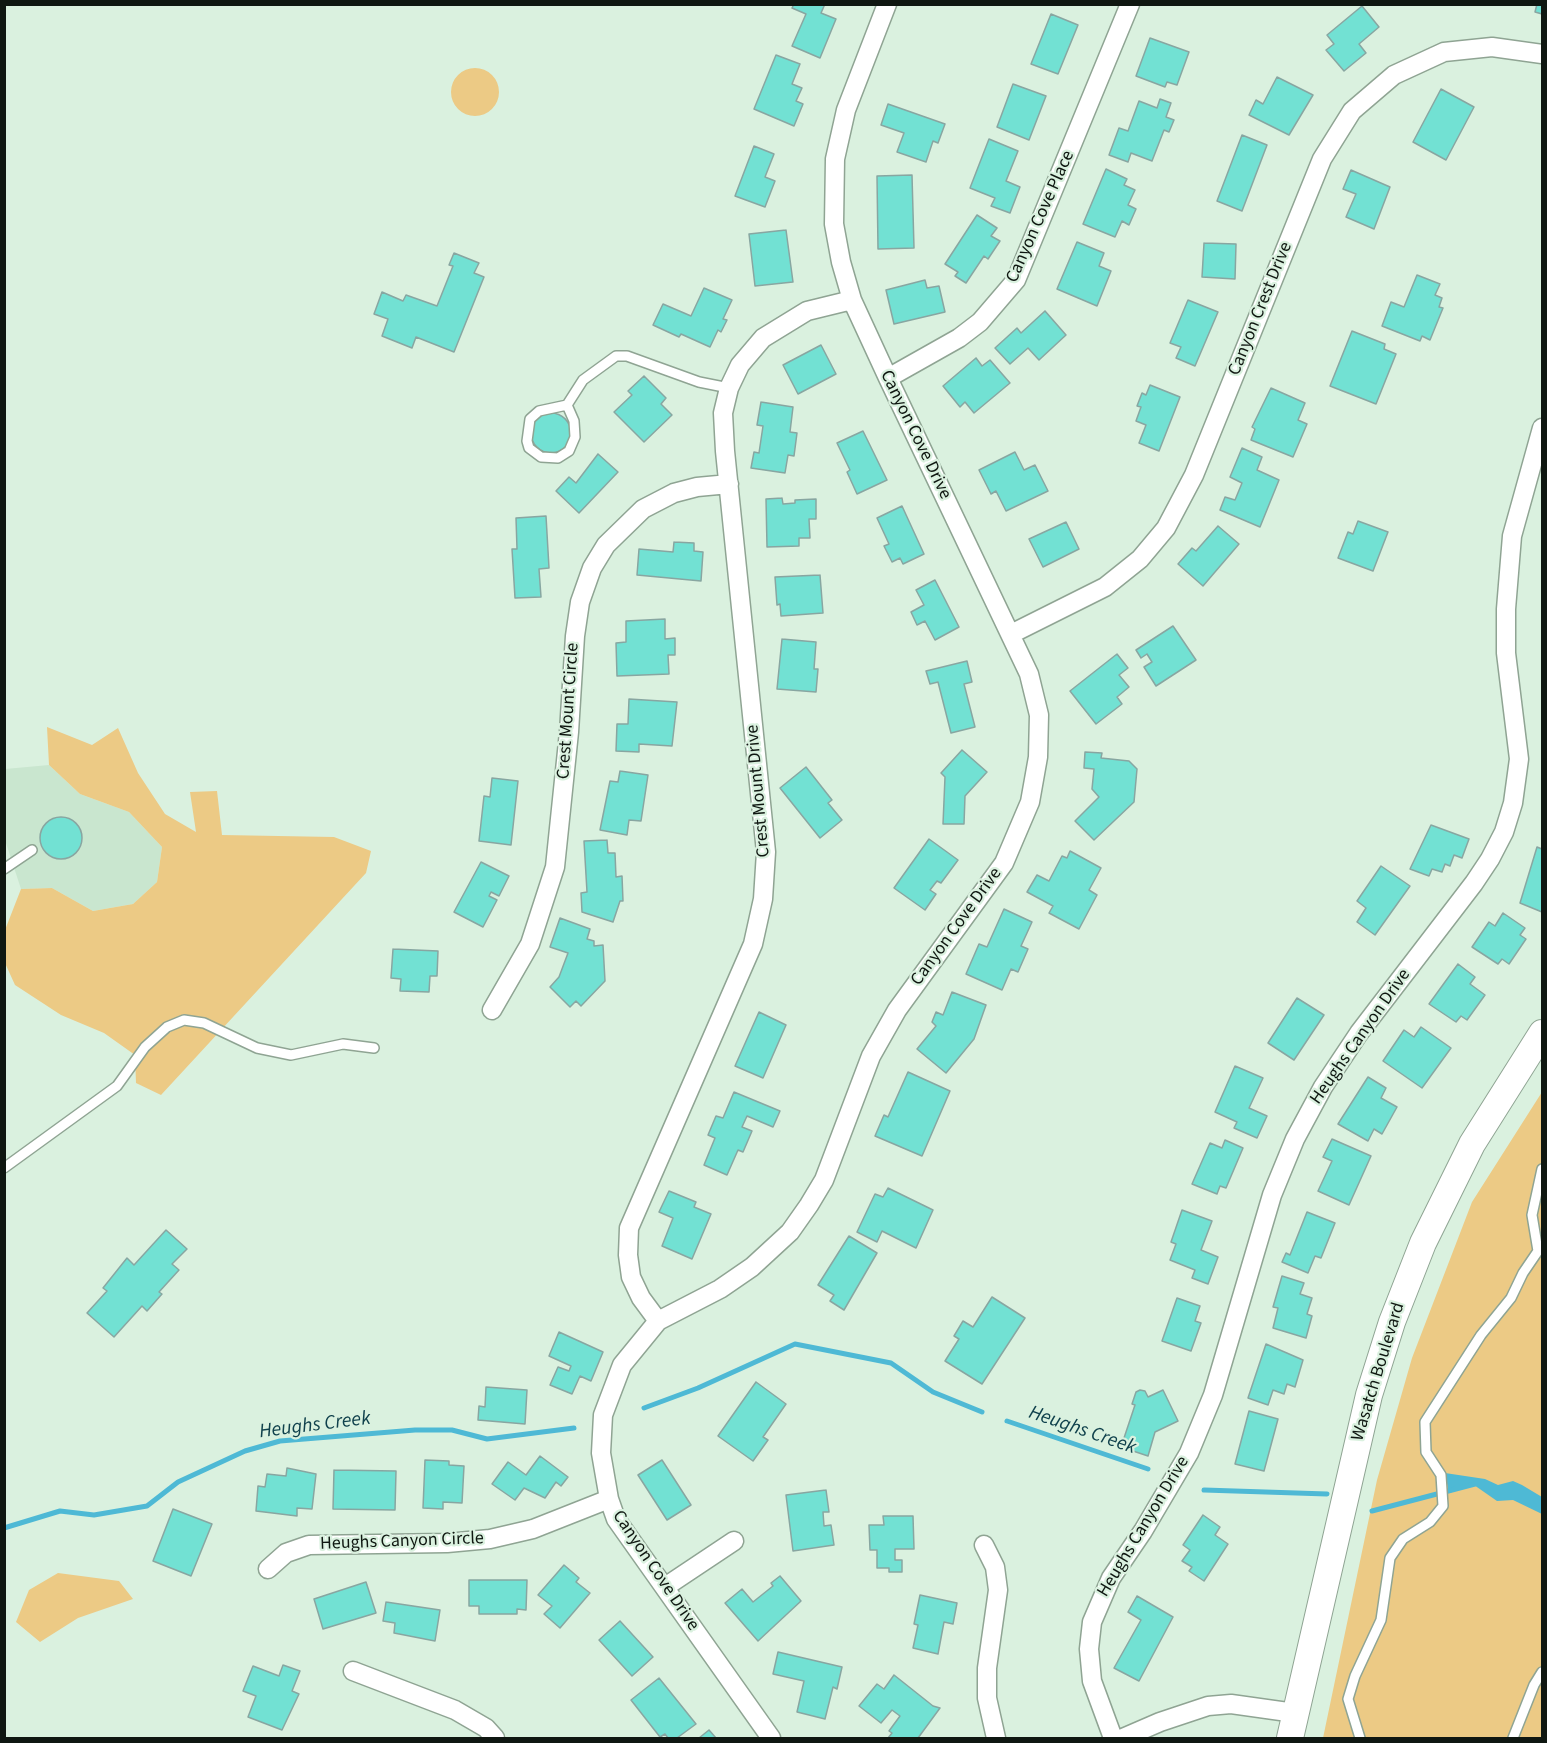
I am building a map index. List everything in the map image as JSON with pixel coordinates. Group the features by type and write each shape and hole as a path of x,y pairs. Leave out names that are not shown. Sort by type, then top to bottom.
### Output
{"street":[{"name":"Canyon Cove Drive","path":"771,1738 616,1519 609,1499 601,1453 603,1415 622,1365 658,1322 720,1289 752,1267 790,1232 824,1180 854,1095 897,1010 929,963 983,896 1004,863 1030,802 1038,757 1039,715 1029,674 852,300 841,262 834,224 835,159 846,110 887,4"},
{"name":"Canyon Cove Place","path":"888,378 973,328 1016,280 1130,4"},
{"name":"Canyon Crest Drive","path":"1011,634 1105,587 1140,559 1166,528 1194,475 1322,159 1352,111 1394,75 1444,52 1492,46 1542,54"},
{"name":"Crest Mount Drive","path":"658,1322 641,1298 631,1277 628,1255 629,1228 753,944 763,899 766,852 723,413 729,388 751,349 783,323 807,311 852,300"},
{"name":"Heughs Canyon Drive","path":"1113,1738 1092,1681 1089,1649 1092,1622 1111,1578 1143,1532 1189,1453 1213,1395 1272,1195 1295,1139 1323,1087 1359,1033 1474,883 1504,832 1513,804 1519,759 1506,653 1506,609 1512,536 1542,428"},
{"name":"Crest Mount Circle","path":"492,1010 530,945 555,867 569,732 575,636 580,602 592,568 606,546 643,509 674,493 697,487 729,484"},
{"name":"Wasatch Boulevard","path":"1290,1738 1367,1406 1392,1322 1423,1243 1467,1153 1504,1090 1542,1033"},
{"name":"Heughs Canyon Circle","path":"268,1569 286,1553 309,1545 438,1544 490,1539 533,1529 609,1499"},
{"path":"665,1587 734,1541"},
{"path":"984,1545 995,1567 998,1590 987,1678 987,1698 996,1738"},
{"path":"353,1671 455,1710 486,1728 495,1738"},
{"path":"1123,1738 1160,1722 1208,1706 1231,1704 1295,1713"}],"lane":[{"path":"567,405 574,421 575,437 569,451 558,458 541,457 529,448 527,441 530,418 539,411 567,405 584,380 616,356 627,356 699,381 729,388"},
{"path":"4,869 32,850"},
{"path":"4,1168 117,1086 145,1047 167,1027 184,1020 204,1023 257,1048 291,1056 343,1044 374,1048"},
{"path":"1360,1738 1348,1699 1355,1676 1381,1620 1390,1558 1403,1539 1430,1522 1443,1506 1443,1482 1426,1452 1425,1422 1481,1335 1514,1293 1523,1273 1538,1251 1532,1215 1542,1169"},
{"path":"1513,1738 1534,1685 1542,1672"}],"shaded area":[{"path":"470,68 480,68 492,75 499,87 499,97 492,109 480,116 470,116 455,105 451,97 451,87 462,72"},
{"path":"47,727 92,745 118,728 138,773 165,814 196,832 190,792 217,791 222,835 334,837 371,851 366,873 161,1095 136,1083 135,1055 104,1033 61,1015 15,985 5,963 5,930 21,889 52,888 93,911 133,904 157,882 162,847 129,812 80,794 49,765"},
{"path":"49,765 80,794 129,812 162,847 157,882 133,904 93,911 52,888 21,889 5,840 5,769"},
{"path":"1542,1092 1542,1738 1323,1738 1377,1480 1412,1358 1472,1202"},
{"path":"58,1573 119,1581 133,1599 78,1618 40,1642 16,1622 29,1590"}],"water":[{"path":"1445,1473 1485,1479 1498,1485 1513,1481 1542,1497 1542,1514 1513,1500 1497,1501 1474,1485 1449,1493"}],"building":[{"path":"794,4 825,4 821,13 836,19 820,58 792,46 806,14 792,8"},
{"path":"1537,4 1542,4 1542,14 1535,12"},
{"path":"1362,6 1379,27 1359,44 1366,53 1344,71 1326,50 1334,44 1327,35"},
{"path":"1051,14 1078,25 1058,74 1031,64"},
{"path":"1150,38 1189,52 1177,85 1167,82 1165,87 1136,76"},
{"path":"776,55 800,64 792,84 802,88 796,101 803,104 794,126 754,109"},
{"path":"1277,77 1313,95 1289,135 1249,115 1256,100 1263,104"},
{"path":"1013,84 1046,96 1029,140 997,127"},
{"path":"1441,89 1474,107 1446,160 1413,142"},
{"path":"1160,99 1171,103 1166,117 1174,120 1169,132 1164,130 1152,161 1131,153 1128,162 1109,155 1119,128 1128,131 1139,101 1157,108"},
{"path":"888,104 945,124 938,143 933,141 926,162 897,152 904,133 881,125"},
{"path":"1242,135 1267,145 1242,211 1217,201"},
{"path":"989,139 1018,151 1006,181 1020,187 1010,213 991,206 995,198 970,188"},
{"path":"754,146 774,154 765,177 775,181 765,207 735,196"},
{"path":"1106,169 1127,179 1124,185 1135,190 1128,205 1136,209 1129,225 1122,221 1115,237 1083,224"},
{"path":"1351,170 1390,187 1374,229 1346,217 1356,194 1343,189"},
{"path":"912,175 914,248 878,249 877,176"},
{"path":"977,215 997,228 991,236 1000,241 988,259 984,256 966,283 955,276 958,272 945,264"},
{"path":"786,230 793,282 755,286 749,234"},
{"path":"1077,242 1104,253 1099,266 1111,271 1097,306 1057,289"},
{"path":"1204,243 1236,244 1235,279 1202,277"},
{"path":"454,253 479,263 474,273 484,277 454,352 416,337 412,348 382,336 388,319 374,314 382,292 403,301 406,295 437,306 453,266 449,265"},
{"path":"1417,275 1440,284 1435,295 1442,298 1439,307 1443,308 1430,340 1422,336 1420,341 1382,326 1391,302 1404,307"},
{"path":"925,280 927,288 939,286 945,312 894,324 886,290"},
{"path":"704,288 732,300 723,319 727,320 721,332 718,330 710,347 681,334 679,337 653,325 663,304 691,316"},
{"path":"1188,300 1218,312 1195,366 1176,358 1181,347 1170,343"},
{"path":"1045,311 1066,335 1039,360 1028,348 1010,364 995,348 1017,328 1021,333"},
{"path":"1352,331 1385,344 1384,349 1396,354 1376,404 1330,386"},
{"path":"821,345 836,374 798,394 783,365"},
{"path":"976,358 982,366 990,360 1010,383 974,413 965,402 960,407 943,386"},
{"path":"644,376 666,398 661,404 672,415 644,442 614,412 632,395 628,391"},
{"path":"1150,385 1180,397 1159,451 1139,443 1146,425 1136,421 1141,407 1137,406 1142,393 1146,395"},
{"path":"1271,388 1305,403 1298,420 1307,424 1293,457 1251,440 1255,429 1252,427"},
{"path":"761,402 793,407 790,432 797,433 794,456 788,455 785,473 751,468 754,452 759,453 763,426 757,425"},
{"path":"551,413 565,419 571,433 565,447 551,453 537,447 531,433 537,419"},
{"path":"863,431 887,480 857,494 847,472 850,470 837,443"},
{"path":"1242,448 1262,457 1257,470 1279,480 1260,527 1220,510 1225,497 1235,500 1242,483 1230,477"},
{"path":"1015,452 1024,470 1035,465 1048,491 1006,511 996,491 991,494 979,470"},
{"path":"598,454 618,472 579,513 556,491 569,477 576,483"},
{"path":"782,498 783,504 795,503 795,500 816,499 816,519 809,519 810,538 799,538 799,546 767,547 766,499"},
{"path":"902,506 924,554 903,564 900,558 892,562 884,546 889,544 877,518"},
{"path":"546,516 549,568 539,569 541,597 515,598 512,549 517,549 516,518"},
{"path":"1358,521 1388,532 1373,571 1338,558 1348,532 1353,534"},
{"path":"1066,522 1079,549 1043,567 1029,539"},
{"path":"1218,526 1239,544 1203,586 1178,564 1192,548 1196,551"},
{"path":"674,542 694,543 694,551 703,552 701,581 637,575 639,549 673,552"},
{"path":"820,575 823,613 781,616 780,604 777,605 775,577"},
{"path":"935,580 959,627 935,640 925,621 917,625 911,612 924,605 916,590"},
{"path":"665,619 665,639 675,638 675,655 668,655 669,674 617,676 616,643 626,642 626,621"},
{"path":"1173,626 1196,660 1156,686 1144,667 1152,662 1147,654 1141,658 1136,650"},
{"path":"782,639 816,642 814,669 818,669 816,692 777,689"},
{"path":"1117,654 1128,668 1119,675 1129,687 1117,697 1122,704 1096,724 1070,691"},
{"path":"967,661 972,682 964,684 975,727 951,733 938,682 930,684 926,671"},
{"path":"629,699 677,702 672,746 639,744 639,752 616,751 617,724 628,724"},
{"path":"962,750 987,772 965,796 964,824 943,824 945,777 941,773"},
{"path":"1085,752 1102,753 1101,758 1129,761 1137,769 1134,802 1094,840 1075,821 1099,797 1092,789 1094,769 1084,768"},
{"path":"806,767 832,800 828,803 842,820 820,838 780,788"},
{"path":"620,771 648,775 641,821 629,820 627,835 600,830 610,781 618,782"},
{"path":"492,778 518,781 511,845 479,841 484,796 490,797"},
{"path":"61,817 76,823 82,838 76,853 61,859 46,853 40,838 46,823"},
{"path":"1431,825 1469,839 1462,858 1454,855 1450,866 1445,864 1442,872 1432,869 1429,876 1410,869"},
{"path":"929,839 958,860 941,883 937,881 930,890 936,894 925,910 894,888"},
{"path":"607,840 608,853 615,853 616,877 622,876 623,901 620,901 613,922 582,912 581,893 587,892 584,841"},
{"path":"1537,847 1542,849 1542,912 1520,903"},
{"path":"1070,851 1101,868 1089,890 1097,895 1079,929 1049,913 1053,906 1027,892 1037,875 1049,881 1062,856 1067,858"},
{"path":"481,862 509,876 499,896 491,892 489,896 497,900 483,927 454,912"},
{"path":"1381,866 1410,886 1375,935 1357,922 1366,908 1357,901"},
{"path":"1004,909 1032,922 1021,946 1028,949 1018,972 1011,969 1002,990 966,974 979,944 987,947"},
{"path":"1503,913 1525,928 1520,935 1526,939 1509,964 1502,959 1498,964 1472,947 1489,922 1495,926"},
{"path":"560,918 590,929 587,939 594,941 594,946 603,945 605,981 581,1006 576,1001 570,1007 550,987 559,977 568,953 550,947"},
{"path":"393,949 438,951 437,976 430,976 429,992 400,991 401,979 391,978"},
{"path":"1458,964 1475,977 1470,984 1485,995 1467,1020 1461,1016 1456,1022 1429,1004"},
{"path":"952,992 986,1005 974,1039 946,1073 917,1049 936,1026 932,1022 936,1012 943,1015"},
{"path":"1297,998 1324,1015 1294,1060 1268,1043"},
{"path":"759,1012 786,1025 763,1078 735,1066"},
{"path":"1421,1027 1451,1048 1422,1088 1383,1061 1404,1030 1414,1037"},
{"path":"1235,1066 1263,1078 1249,1108 1267,1116 1257,1138 1234,1128 1237,1122 1215,1112"},
{"path":"908,1072 950,1091 922,1156 875,1136 884,1115 888,1117"},
{"path":"1368,1077 1386,1088 1381,1098 1397,1107 1382,1134 1374,1129 1368,1141 1338,1124"},
{"path":"734,1092 780,1111 773,1127 747,1116 742,1127 752,1131 743,1152 738,1150 727,1175 704,1165 715,1138 708,1135 716,1116 723,1118"},
{"path":"1332,1139 1371,1156 1349,1205 1318,1191 1332,1161 1323,1157"},
{"path":"1225,1140 1243,1148 1226,1188 1220,1186 1217,1194 1192,1184 1210,1143 1222,1148"},
{"path":"888,1188 933,1210 916,1248 882,1231 877,1242 857,1232 875,1194 883,1197"},
{"path":"669,1191 696,1202 694,1207 711,1214 692,1259 662,1246 673,1218 659,1212"},
{"path":"1182,1210 1212,1221 1201,1250 1218,1257 1208,1284 1192,1278 1195,1270 1170,1260 1176,1244 1171,1242"},
{"path":"1307,1212 1335,1223 1321,1258 1315,1256 1308,1273 1282,1262 1286,1253 1290,1255"},
{"path":"166,1230 187,1249 172,1264 179,1270 159,1292 162,1294 147,1311 142,1306 114,1337 87,1313 107,1291 103,1288 127,1258 134,1265"},
{"path":"849,1236 877,1253 844,1310 830,1301 834,1295 818,1285"},
{"path":"1282,1276 1304,1283 1300,1294 1312,1298 1307,1314 1312,1316 1306,1338 1273,1328 1278,1308 1273,1307"},
{"path":"992,1297 1025,1318 982,1384 945,1361 959,1339 954,1336 963,1321 973,1327"},
{"path":"1177,1298 1200,1306 1195,1321 1201,1323 1191,1351 1162,1341"},
{"path":"559,1332 603,1352 591,1381 580,1376 572,1394 550,1385 558,1367 569,1371 571,1366 549,1356"},
{"path":"1266,1344 1303,1360 1295,1387 1287,1384 1284,1394 1273,1390 1268,1405 1248,1398"},
{"path":"756,1382 786,1404 763,1437 768,1440 753,1461 718,1436"},
{"path":"486,1387 527,1390 525,1424 478,1420 479,1406 485,1407"},
{"path":"1163,1390 1178,1421 1155,1432 1148,1456 1121,1447 1135,1405 1132,1404 1136,1392 1145,1391 1148,1397"},
{"path":"1249,1411 1278,1419 1264,1471 1235,1464"},
{"path":"540,1456 568,1477 561,1486 556,1482 545,1498 524,1488 515,1500 492,1484 508,1462 526,1475"},
{"path":"425,1460 449,1461 449,1465 464,1466 462,1503 443,1502 443,1509 423,1508"},
{"path":"662,1460 691,1505 667,1520 638,1475"},
{"path":"287,1468 316,1474 312,1509 297,1508 297,1516 256,1511 258,1486 265,1487 267,1474 286,1476"},
{"path":"334,1470 396,1471 395,1510 333,1509"},
{"path":"826,1490 829,1512 823,1512 824,1526 831,1525 834,1545 793,1551 786,1495"},
{"path":"173,1509 212,1524 191,1576 153,1561"},
{"path":"1203,1515 1220,1527 1215,1535 1228,1544 1204,1581 1189,1571 1192,1567 1182,1561 1190,1550 1183,1545"},
{"path":"883,1516 913,1516 914,1549 895,1549 895,1560 902,1560 902,1572 889,1572 889,1568 877,1568 877,1550 870,1550 869,1525 884,1525"},
{"path":"564,1565 579,1578 576,1582 590,1593 560,1628 544,1614 552,1606 538,1595"},
{"path":"780,1576 801,1601 758,1641 725,1603 742,1589 753,1602 773,1586 771,1583"},
{"path":"469,1580 527,1580 526,1610 517,1609 517,1614 479,1614 479,1606 469,1606"},
{"path":"366,1582 376,1613 323,1629 314,1599"},
{"path":"920,1595 957,1603 953,1624 944,1622 938,1654 913,1648 918,1625 914,1624"},
{"path":"1137,1596 1173,1617 1139,1681 1114,1668 1141,1620 1128,1612"},
{"path":"386,1602 440,1610 435,1641 394,1633 395,1623 383,1621"},
{"path":"620,1621 653,1657 632,1676 599,1640"},
{"path":"778,1652 842,1667 837,1689 833,1687 825,1719 797,1712 804,1681 773,1674"},
{"path":"283,1665 300,1671 292,1691 299,1694 282,1730 248,1717 256,1696 243,1691 253,1666 279,1676"},
{"path":"894,1675 933,1706 940,1708 918,1738 888,1738 892,1733 889,1731 900,1716 892,1710 881,1723 859,1706 877,1684 884,1689"},
{"path":"659,1678 696,1724 677,1738 668,1738 665,1734 660,1737 631,1700"},
{"path":"709,1730 716,1738 699,1738"}],"waterway":[{"name":"Heughs Creek","path":"644,1408 698,1388 795,1344 891,1363 933,1392 982,1412"},
{"name":"Heughs Creek","path":"1007,1421 1148,1469"},
{"name":"Heughs Creek","path":"4,1528 60,1511 94,1515 147,1506 178,1482 245,1451 280,1441 415,1430 452,1430 487,1439 574,1428"},
{"name":"Heughs Creek","path":"1372,1511 1475,1484"},
{"name":"Heughs Creek","path":"1204,1490 1327,1494"}]}
